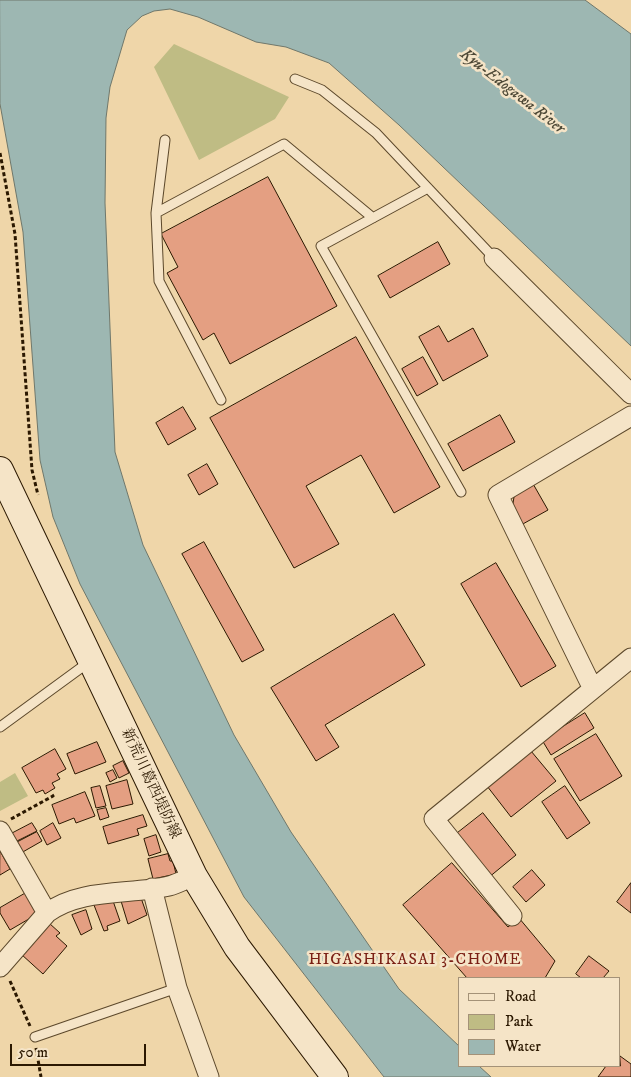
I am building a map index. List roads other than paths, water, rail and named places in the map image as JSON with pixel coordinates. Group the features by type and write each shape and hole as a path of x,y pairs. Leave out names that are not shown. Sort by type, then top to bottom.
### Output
{"main road":[{"name":"新荒川葛西堤防線","path":"2,481 92,660 194,876 237,947 335,1077"}],"street":[{"path":"494,258 631,394"},
{"path":"593,689 498,495 631,416"},
{"path":"512,916 434,818 631,658"},
{"path":"4,826 47,913"},
{"path":"2,966 47,913 56,906 84,898 169,886 194,876"},
{"path":"152,888 177,988 209,1077"}],"lane":[{"path":"294,79 322,90 376,133 494,258"},
{"path":"165,140 156,213 159,281 221,400"},
{"path":"156,213 284,144 373,218"},
{"path":"428,188 320,246 461,492"},
{"path":"0,727 92,660"},
{"path":"34,1037 177,988"}],"water":[{"name":"Kyu-Edogawa River","path":"0,0 585,0 631,34 631,346 399,125 329,63 286,47 256,42 198,17 170,9 154,11 142,16 127,30 110,87 106,118 105,203 115,452 143,545 234,735 291,832 399,989 458,1045 458,1067 480,1067 491,1077 384,1077 244,897 80,584 53,517 40,460 23,232 0,104"}],"district":[{"name":"HIGASHIKASAI 3-CHOME","path":"415,961"}]}
